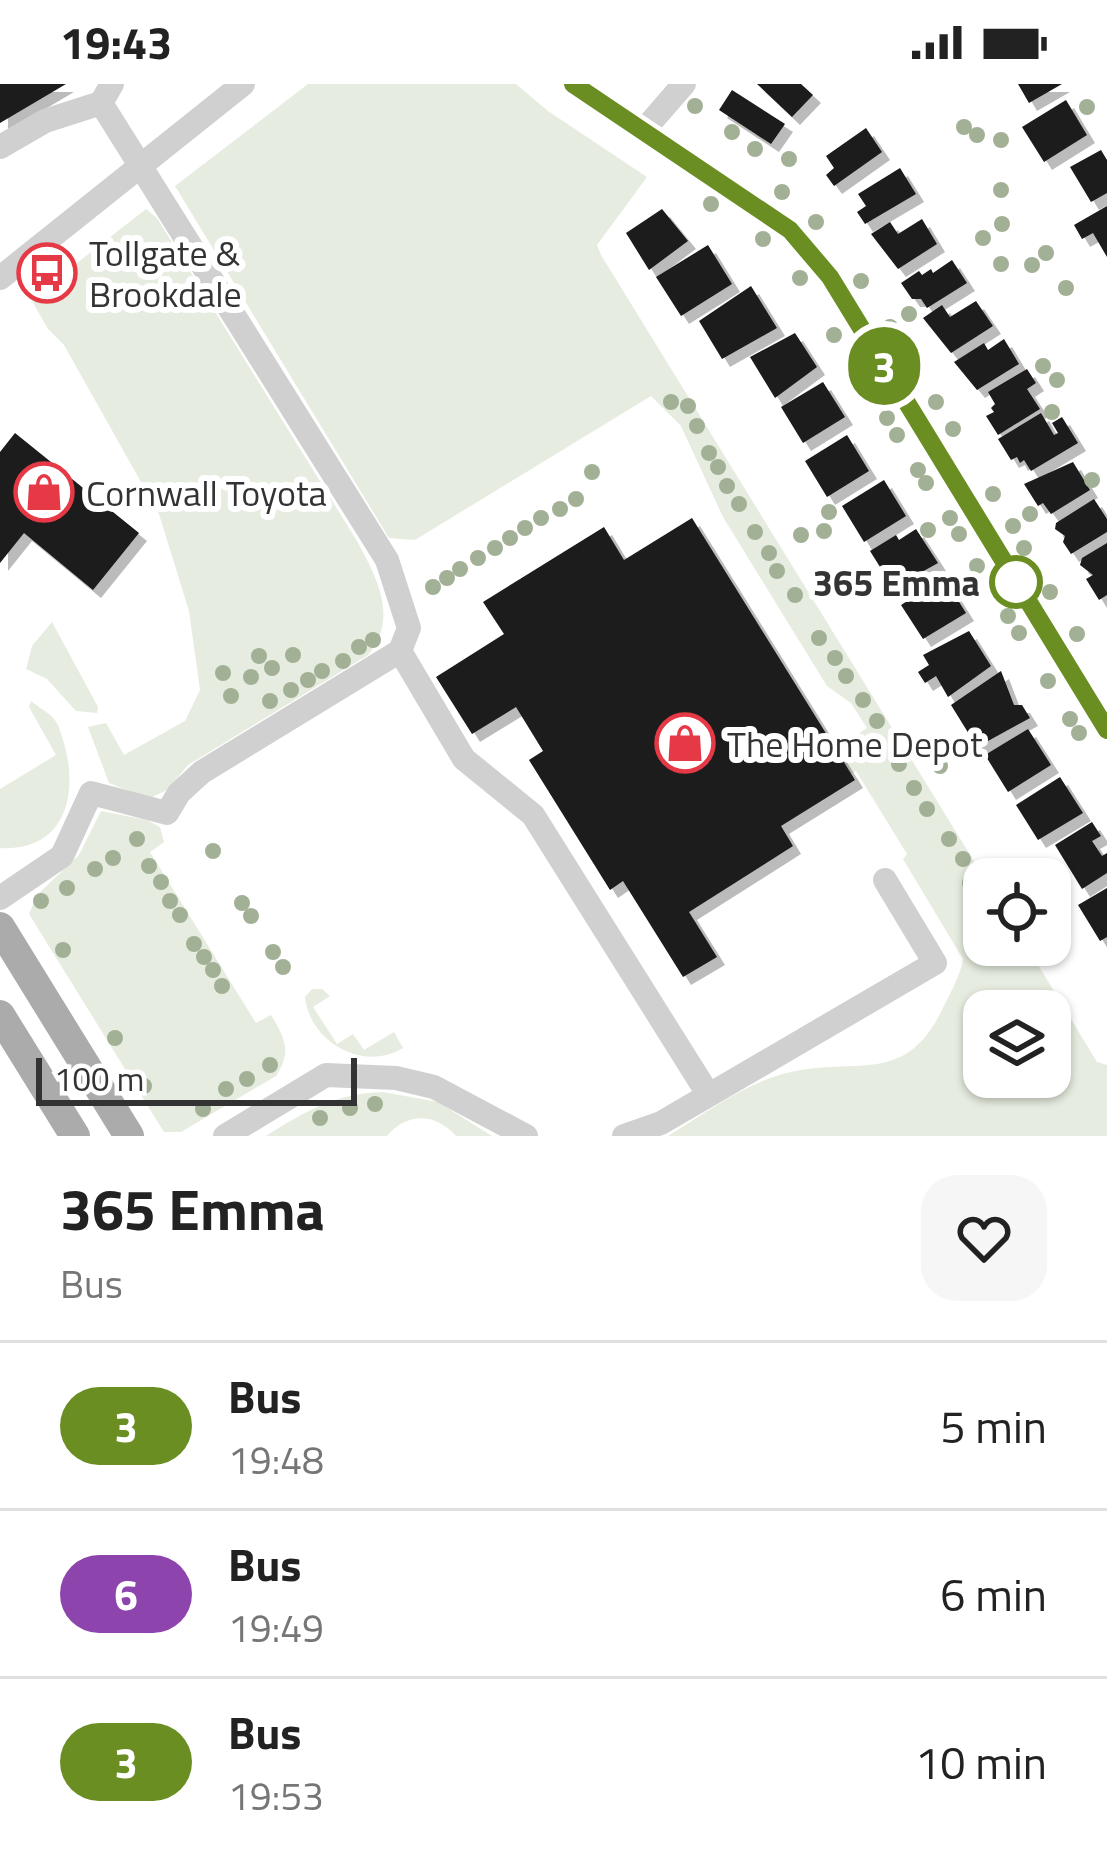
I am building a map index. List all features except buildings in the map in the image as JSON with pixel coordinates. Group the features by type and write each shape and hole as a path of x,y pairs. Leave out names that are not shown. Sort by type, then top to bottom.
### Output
{"main road":[{"path":"0,927 129,1136"},
{"path":"0,1016 75,1136"}],"street":[{"path":"0,278 243,84"},
{"path":"573,84 790,230 830,277 1107,730"},
{"path":"644,130 684,84"},
{"path":"0,147 106,94 139,166 386,560 409,628 400,651 202,772 179,793 167,813 91,794 62,856 0,898"},
{"path":"400,651 464,759 533,815 708,1094"},
{"path":"624,1136 661,1123 934,963 884,880"},
{"path":"225,1136 326,1075 396,1078 434,1087 526,1136"}],"shaded area":[{"path":"308,84 516,84 647,177 597,245 601,255 972,858 963,858 963,959 903,859 907,854 856,771 851,774 835,749 867,728 851,703 827,686 723,517 681,426 651,396 415,540 389,538 175,186"},
{"path":"146,209 157,218 357,541 377,584 383,612 382,627 368,655 188,765 167,790 148,799 109,783 88,727 106,723 124,755 185,721 200,690 189,611 159,514 64,345 48,329 31,299"},
{"path":"52,622 97,713 76,711 47,679 26,669 32,646"},
{"path":"31,701 52,716 59,728 67,757 68,796 63,814 41,840 0,848 0,789 56,755 29,707"},
{"path":"101,811 160,827 164,842 150,852 256,1023 271,1015 285,1045 276,1076 181,1132 164,1132 29,914 37,895 79,855"},
{"path":"963,959 963,966 1039,966 1053,990 963,990 963,1098 1071,1098 1071,1019 1097,1062 1107,1065 1107,1136 668,1136 727,1099 774,1077 815,1068 877,1064 912,1050 928,1034"},
{"path":"312,989 322,989 330,996 313,1007 337,1044 353,1034 364,1050 394,1032 403,1048 372,1057 341,1049 317,1028 309,1013 305,997"},
{"path":"383,1092 438,1102 492,1136 456,1136 422,1118 404,1123 387,1136 266,1136 321,1105"}],"bus line":[{"name":"3","path":"573,84 790,230 830,277 1107,730"}],"place":[{"name":"Tollgate & Brookdale","path":"47,273"},
{"name":"Cornwall Toyota","path":"44,492"},
{"name":"365 Emma","path":"1016,582"},
{"name":"The Home Depot","path":"685,743"}]}
